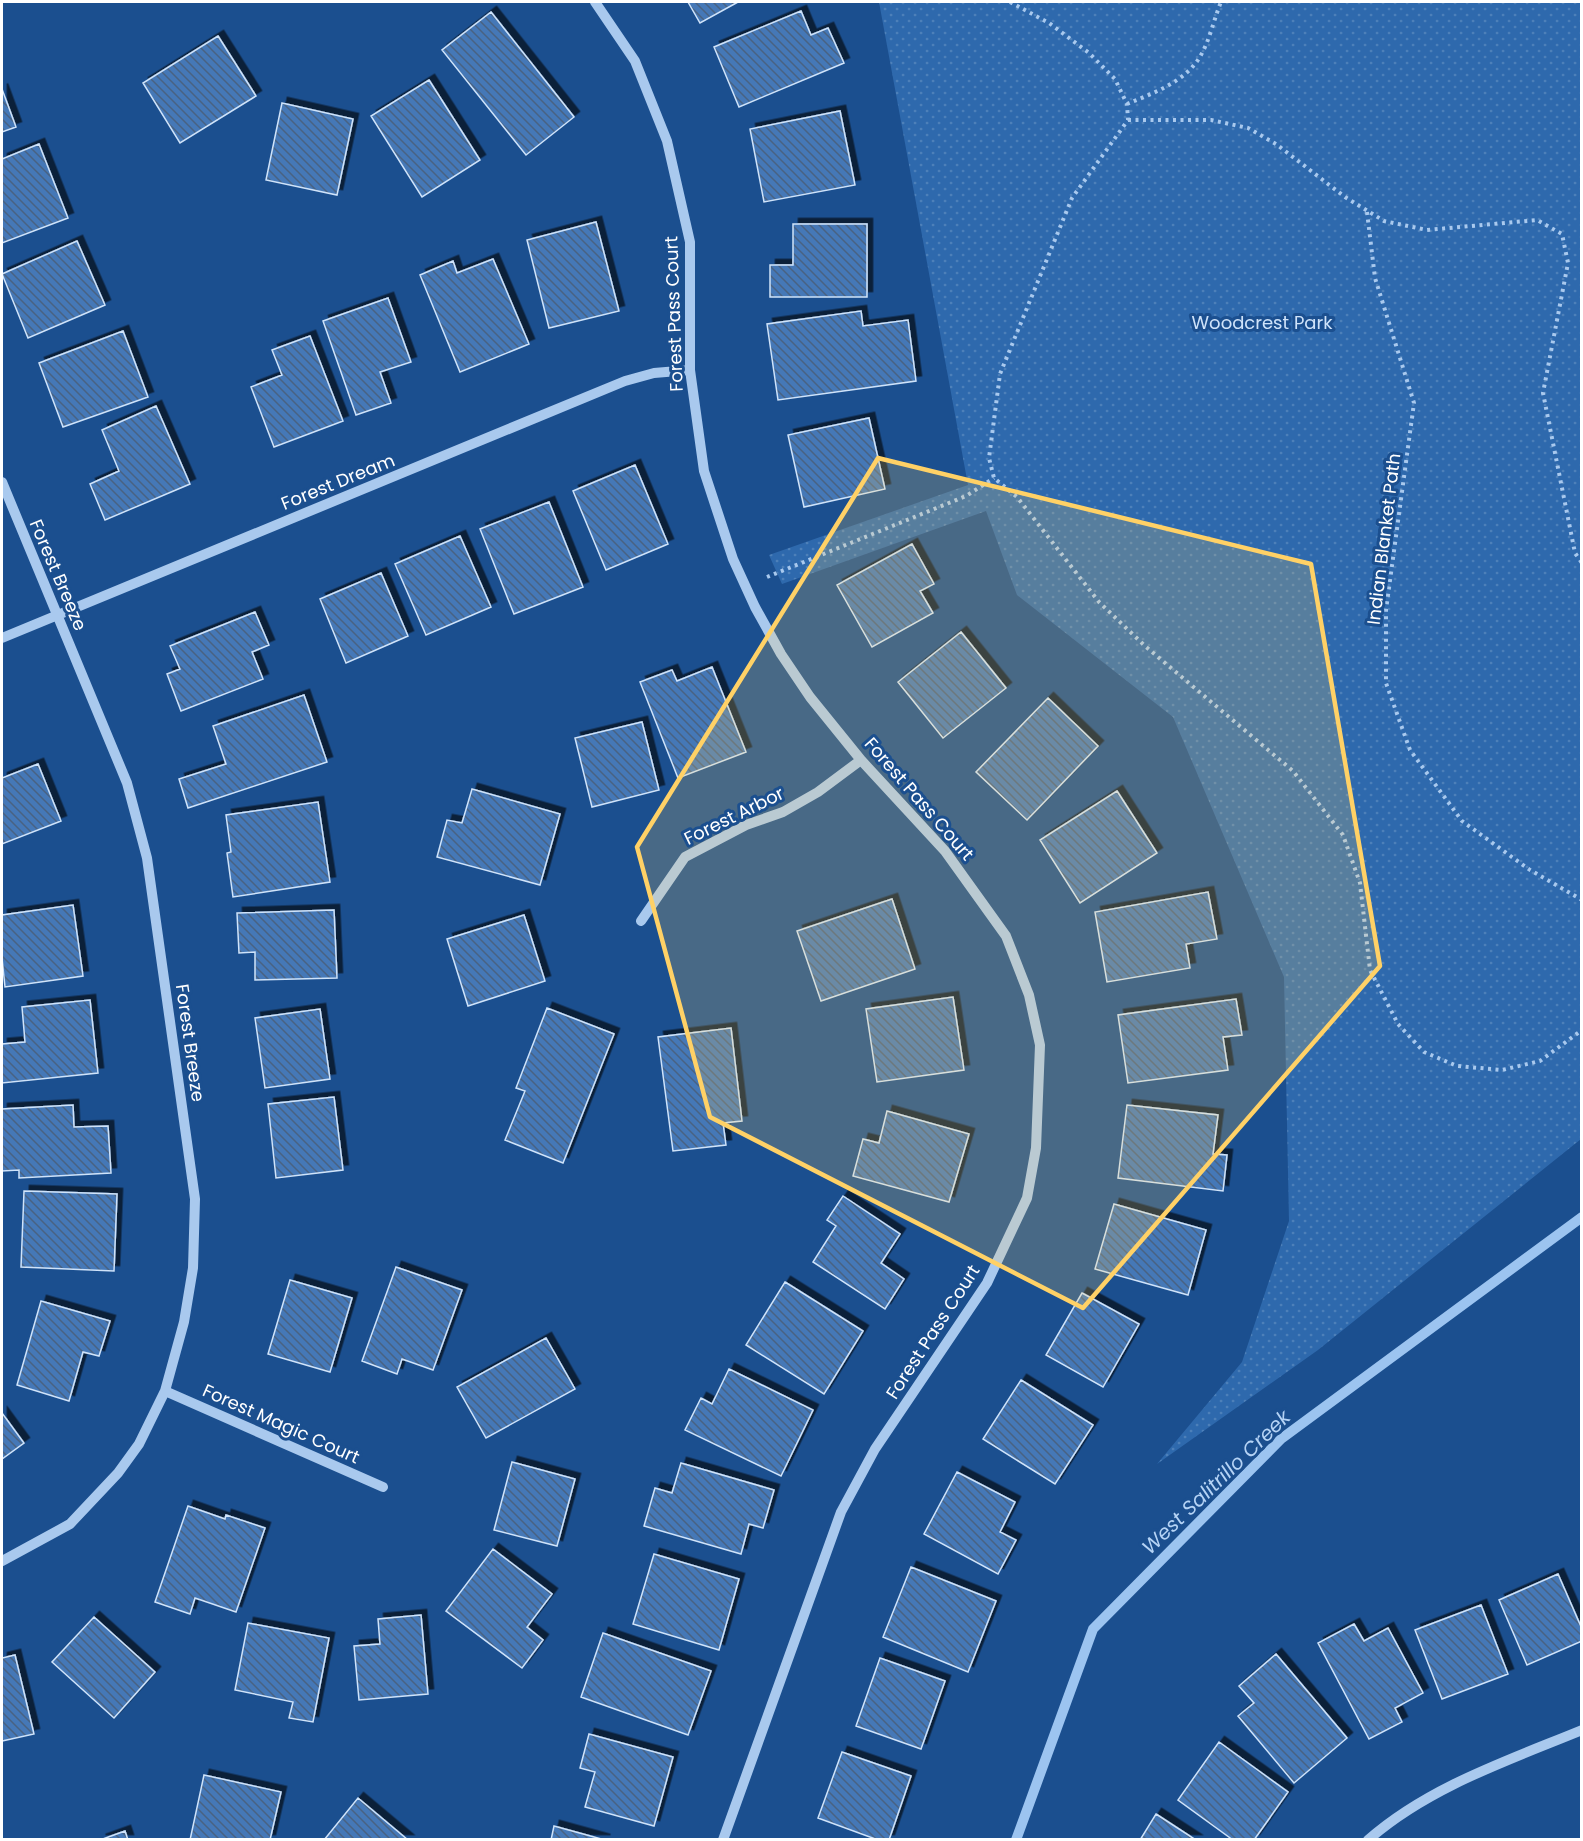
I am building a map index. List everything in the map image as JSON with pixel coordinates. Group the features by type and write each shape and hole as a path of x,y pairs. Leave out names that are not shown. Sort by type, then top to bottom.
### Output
{"street":[{"name":"Forest Pass Court","path":"595,2 635,61 667,141 690,242 690,370 705,471 717,513 745,586 787,663 810,697 861,760 945,851 1006,936 1029,995 1040,1045 1041,1094 1036,1148 1027,1198 987,1283 875,1449 841,1512 723,1839"},
{"name":"Forest Dream","path":"2,638 625,381 654,373 690,370"},
{"name":"Forest Breeze","path":"2,482 127,783 147,858 195,1199 193,1268 184,1322 165,1391 139,1444 118,1473 70,1524 2,1561"},
{"name":"Forest Arbor","path":"641,921 684,857 746,825 783,812 818,792 861,760"},
{"name":"Forest Magic Court","path":"165,1391 383,1487"},
{"path":"1368,1839 1392,1819 1487,1768 1581,1730"}],"path":[{"path":"1010,2 1049,23 1089,53 1115,79 1127,105 1128,120 1072,198 1000,374 989,458 994,478 1017,497 1099,602 1145,646 1293,771 1343,835 1360,883 1370,970 1398,1024 1424,1052 1457,1066 1502,1070 1540,1061 1581,1030"},
{"path":"1127,105 1162,89 1188,70 1200,56 1221,2"},
{"path":"1128,120 1210,120 1248,128 1276,144 1384,221 1427,230 1537,220 1562,234 1568,263 1543,393 1575,553 1581,563"},
{"name":"Indian Blanket Path","path":"1367,211 1375,278 1414,403 1386,610 1386,683 1410,750 1462,821 1530,870 1581,900"},
{"path":"745,586 966,496 994,478"}],"highlighted area":[{"path":"878,458 1311,564 1380,966 1083,1308 710,1117 637,847"}],"green space":[{"name":"Woodcrest Park","path":"879,2 1581,2 1581,1139 1318,1350 1157,1464 1242,1362 1289,1221 1284,977 1173,717 1017,595 986,511 782,584 769,555 968,485"}],"building":[{"path":"688,2 738,2 700,23"},
{"path":"801,11 811,35 828,28 844,63 739,107 714,47"},
{"path":"491,12 574,117 526,155 442,50"},
{"path":"218,36 256,96 180,143 143,83"},
{"path":"429,80 480,160 422,197 371,116"},
{"path":"2,89 16,127 2,132"},
{"path":"282,103 353,119 337,195 266,180"},
{"path":"840,111 855,185 764,202 750,129"},
{"path":"39,144 68,218 2,243 2,159"},
{"path":"596,222 619,311 549,328 527,240"},
{"path":"793,224 867,224 867,297 770,297 770,265 793,265"},
{"path":"77,241 105,305 28,338 2,274"},
{"path":"493,259 529,344 460,372 420,275 453,261 457,273"},
{"path":"388,298 411,362 380,372 391,403 356,415 323,321"},
{"path":"861,311 863,326 908,320 916,381 778,400 767,324"},
{"path":"123,331 148,397 63,427 39,363"},
{"path":"310,336 343,421 274,447 251,387 282,375 272,350"},
{"path":"156,406 190,484 105,520 90,484 119,471 102,430"},
{"path":"869,418 885,489 804,507 788,435"},
{"path":"635,465 668,544 606,570 573,491"},
{"path":"549,502 583,587 514,614 480,529"},
{"path":"460,536 491,607 426,635 395,564"},
{"path":"912,544 934,584 920,591 933,613 872,647 837,585"},
{"path":"381,573 408,636 346,663 320,599"},
{"path":"255,612 269,645 252,652 263,679 181,711 167,674 180,669 170,646"},
{"path":"961,632 1006,688 943,738 898,682"},
{"path":"712,667 746,752 678,778 640,682 672,670 677,681"},
{"path":"304,695 327,762 188,808 179,779 226,764 213,726"},
{"path":"1048,698 1098,746 1027,820 976,772"},
{"path":"642,722 659,790 592,807 575,738"},
{"path":"38,764 61,821 2,844 2,778"},
{"path":"472,789 560,814 540,885 437,857 447,820 462,823"},
{"path":"1117,791 1157,853 1080,903 1040,840"},
{"path":"318,802 330,882 233,897 227,853 231,852 226,815"},
{"path":"1208,892 1217,939 1186,944 1190,968 1107,982 1095,912"},
{"path":"892,899 915,969 821,1001 797,931"},
{"path":"73,905 83,976 5,987 2,915"},
{"path":"334,910 337,978 255,980 255,952 239,953 237,913"},
{"path":"524,915 545,981 468,1006 447,939"},
{"path":"953,997 964,1070 877,1082 866,1009"},
{"path":"1236,999 1242,1035 1223,1037 1228,1070 1128,1083 1118,1015"},
{"path":"90,1000 98,1073 2,1083 2,1044 25,1042 22,1007"},
{"path":"547,1008 614,1034 563,1163 505,1140 525,1091 516,1088"},
{"path":"320,1009 330,1079 265,1088 255,1018"},
{"path":"731,1028 742,1121 723,1123 726,1145 673,1151 658,1037"},
{"path":"334,1097 343,1170 276,1178 268,1104"},
{"path":"73,1105 74,1127 108,1126 111,1173 19,1178 19,1170 2,1171 2,1109"},
{"path":"1127,1105 1218,1115 1213,1154 1227,1155 1223,1191 1118,1178"},
{"path":"887,1111 969,1134 949,1202 853,1176 863,1139 879,1143"},
{"path":"24,1191 117,1194 114,1271 21,1267"},
{"path":"843,1196 900,1234 881,1263 904,1279 885,1309 813,1262 836,1226 827,1220"},
{"path":"1114,1204 1206,1230 1188,1295 1095,1269"},
{"path":"396,1267 462,1290 433,1370 402,1359 397,1374 362,1361"},
{"path":"290,1280 352,1298 330,1372 268,1354"},
{"path":"785,1282 863,1331 824,1394 746,1345"},
{"path":"1082,1293 1139,1324 1103,1387 1046,1355"},
{"path":"41,1301 110,1321 99,1356 83,1352 69,1401 17,1385"},
{"path":"546,1338 575,1389 486,1438 457,1387"},
{"path":"729,1369 813,1410 781,1476 685,1430 701,1398 712,1404"},
{"path":"1021,1380 1093,1425 1055,1484 983,1439"},
{"path":"2,1413 24,1443 2,1459"},
{"path":"512,1462 575,1479 557,1546 494,1530"},
{"path":"681,1463 774,1490 763,1528 749,1524 741,1554 644,1526 655,1488 672,1493"},
{"path":"957,1472 1015,1502 1000,1532 1016,1540 998,1574 924,1534"},
{"path":"188,1506 225,1519 226,1515 265,1528 236,1612 195,1598 190,1614 155,1602"},
{"path":"493,1549 552,1594 527,1627 543,1640 522,1668 446,1611"},
{"path":"654,1554 739,1579 719,1650 633,1624"},
{"path":"911,1567 996,1601 968,1672 883,1637"},
{"path":"1558,1574 1582,1629 1582,1641 1527,1665 1499,1600"},
{"path":"1481,1605 1508,1674 1442,1699 1415,1630"},
{"path":"421,1615 428,1694 359,1700 354,1646 380,1644 378,1619"},
{"path":"94,1617 155,1672 114,1718 52,1662"},
{"path":"248,1623 329,1638 313,1722 289,1718 293,1702 235,1690"},
{"path":"1354,1624 1364,1641 1388,1628 1423,1693 1395,1708 1402,1722 1369,1739 1318,1643"},
{"path":"603,1633 711,1671 688,1735 581,1697"},
{"path":"1276,1654 1347,1738 1294,1783 1238,1716 1254,1703 1239,1686"},
{"path":"15,1655 34,1734 2,1741 2,1658"},
{"path":"880,1658 945,1681 921,1749 856,1726"},
{"path":"589,1734 673,1757 654,1826 585,1807 595,1772 580,1768"},
{"path":"1219,1742 1288,1792 1254,1840 1233,1840 1178,1800"},
{"path":"842,1752 911,1776 889,1840 878,1840 818,1818"},
{"path":"204,1775 281,1792 270,1840 190,1840"},
{"path":"358,1798 408,1840 324,1840"},
{"path":"1156,1814 1196,1840 1140,1840"},
{"path":"554,1826 605,1840 551,1840"},
{"path":"125,1831 128,1840 100,1840"}],"waterway":[{"name":"West Salitrillo Creek","path":"1016,1840 1093,1629 1281,1439 1582,1217"}]}
